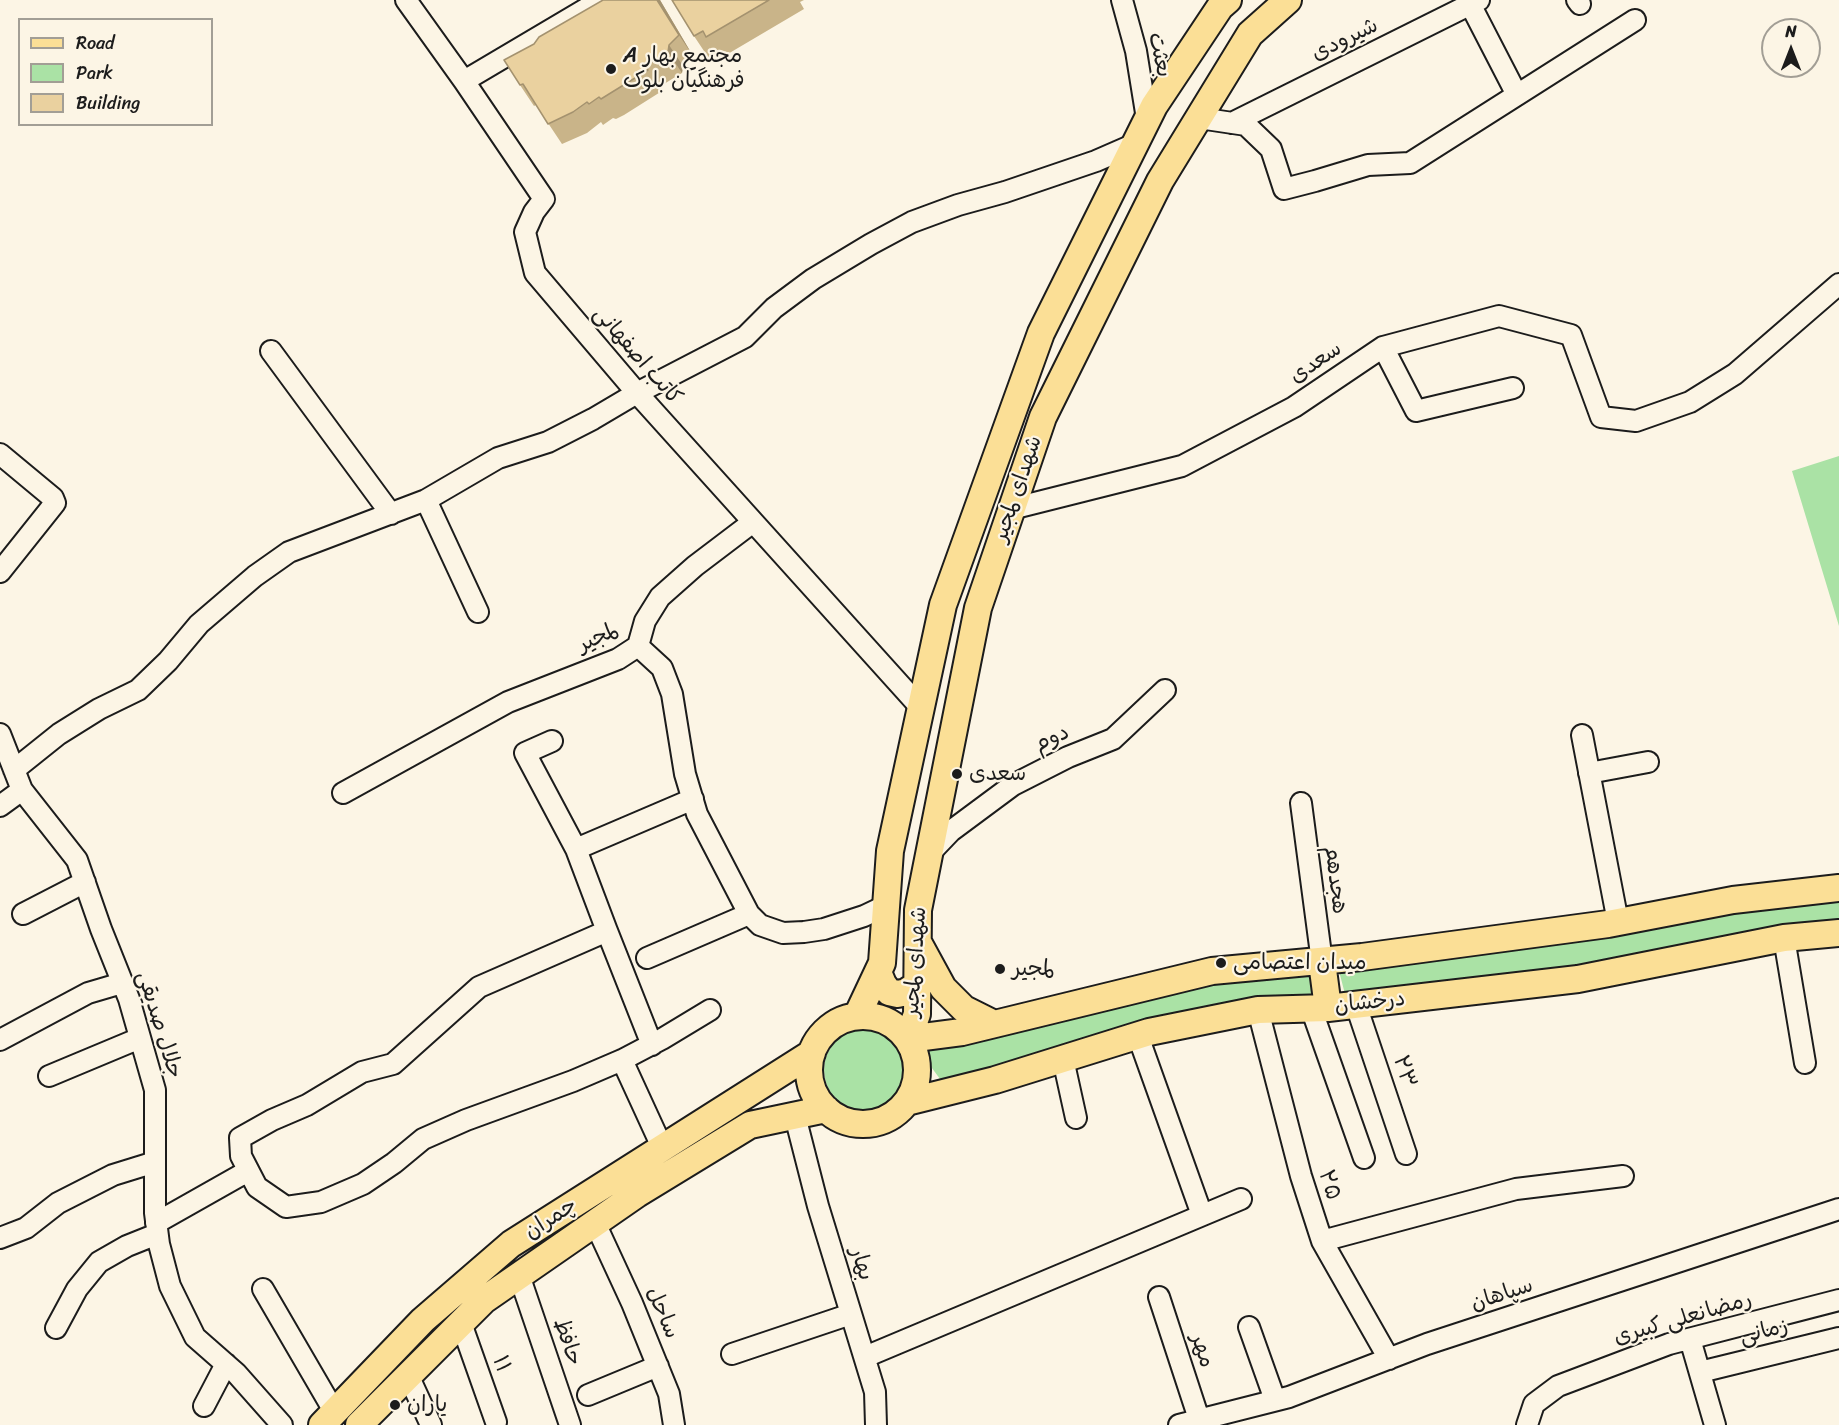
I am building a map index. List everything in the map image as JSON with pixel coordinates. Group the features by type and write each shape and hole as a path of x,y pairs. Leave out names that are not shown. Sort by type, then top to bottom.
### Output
{"main road":[{"name":"شهدای لمجیر","path":"858,1016 882,963 890,851 943,605 1041,333 1154,106 1220,7 1228,0"},
{"name":"شهدای لمجیر","path":"908,1039 917,1014 918,910 978,608 1042,417 1160,181 1250,34 1288,0"},
{"name":"درخشان","path":"908,1039 962,1032 1212,971 1322,962 1618,922 1733,900 1839,888"},
{"name":"درخشان","path":"907,1102 995,1080 1138,1036 1258,1010 1356,1005 1578,979 1784,938 1839,933"},
{"path":"918,942 943,988 964,1009 993,1024"},
{"path":"1320,1008 1322,962"},
{"path":"878,972 889,992 906,992 918,984"},
{"path":"858,1016 872,1017 886,1021 908,1039 915,1054 918,1070 915,1087 907,1102 894,1114 877,1122 859,1124 841,1119 826,1109 816,1097 809,1068 812,1053 819,1039 829,1028 843,1020 858,1016"},
{"name":"چمران","path":"328,1418 423,1320 512,1244 812,1053"},
{"name":"چمران","path":"359,1425 484,1300 637,1194 750,1125 826,1109"}],"street":[{"name":"کاتب اصفهانی","path":"406,0 544,199 534,212 525,232 535,273 637,393 921,708"},
{"path":"464,81 601,0"},
{"name":"بعثت","path":"1122,0 1136,51 1147,119"},
{"path":"1474,2 1517,95"},
{"name":"شیرودی","path":"1232,123 1474,2"},
{"path":"1199,118 1246,125 1271,149 1284,189 1368,165 1410,163 1635,20"},
{"path":"14,770 59,734 99,709 138,690 168,662 199,624 255,576 289,552 426,500 498,458 548,442 745,337 774,308 813,279 912,222 1096,161 1135,144"},
{"name":"سعدی","path":"1011,509 1182,466 1294,406 1383,347 1499,316 1571,335 1601,417 1636,421 1690,402 1735,374 1839,285"},
{"path":"1383,347 1416,411 1513,388"},
{"path":"271,351 391,514"},
{"path":"0,454 55,502 0,572"},
{"path":"426,500 478,612"},
{"path":"638,646 645,621 660,597 695,566 753,522"},
{"name":"لمجیر","path":"343,793 508,702 618,658 638,646 662,668 672,694 685,774 697,814 749,914 760,925 783,933 804,932 834,926 887,905"},
{"name":"دوم","path":"929,854 951,831 1013,785 1068,757 1113,739 1166,690"},
{"name":"جلال صدیقی","path":"0,734 22,790 77,860 140,1038 155,1090 157,1228 170,1286 195,1337 226,1364 282,1425"},
{"path":"1582,735 1618,922"},
{"path":"552,741 525,753 576,849 652,1045"},
{"path":"1589,773 1648,762"},
{"path":"0,806 22,790"},
{"path":"576,849 693,798"},
{"name":"هجدهم","path":"1301,803 1322,962"},
{"path":"23,914 85,882"},
{"path":"648,958 749,914"},
{"path":"608,931 479,987 393,1064 362,1072 307,1105 272,1120 240,1138 241,1156 257,1187 286,1207 321,1202 363,1184 394,1163 423,1139 622,1060 710,1010"},
{"path":"1784,938 1805,1063"},
{"path":"0,1040 88,993 122,983"},
{"name":"۲۳","path":"1356,1005 1406,1154"},
{"path":"1320,1008 1364,1158"},
{"name":"۲۵","path":"1258,1010 1300,1176 1322,1241 1389,1359"},
{"path":"1138,1036 1202,1215"},
{"path":"49,1076 140,1038"},
{"path":"1063,1059 1076,1118"},
{"path":"622,1060 662,1147"},
{"name":"بهار","path":"795,1116 818,1206 875,1392 876,1425"},
{"path":"0,1238 26,1228 58,1203 113,1175 155,1162"},
{"path":"56,1328 77,1289 99,1262 248,1171"},
{"path":"1322,1241 1516,1189 1623,1176"},
{"path":"864,1358 1241,1198"},
{"name":"سپاهان","path":"1179,1425 1275,1400 1438,1341 1839,1209"},
{"name":"ساحل","path":"595,1223 632,1303 669,1394 672,1424"},
{"name":"حافظ","path":"519,1275 570,1425"},
{"path":"263,1289 328,1418"},
{"name":"مهر","path":"1159,1298 1199,1419"},
{"name":"رمضانعلی کبیری","path":"1528,1421 1534,1404 1558,1386 1669,1344 1839,1300"},
{"path":"732,1354 851,1314"},
{"name":"۱۱","path":"461,1323 496,1422"},
{"path":"1249,1327 1275,1400"},
{"path":"1690,1338 1715,1425"},
{"name":"زمانی","path":"1700,1372 1839,1338"},
{"path":"204,1406 226,1364"},
{"path":"588,1395 658,1366"},
{"path":"408,1376 431,1425"},
{"path":"1508,1425 1528,1421"}],"green space":[{"path":"1839,456 1839,626 1792,471"},
{"path":"1839,897 1839,923 1428,989 1346,998 1339,971 1684,918"},
{"path":"1313,974 1313,1002 962,1079 940,1079 929,1064 927,1048 1001,1036 1191,985"},
{"path":"865,1029 881,1032 894,1041 903,1054 906,1070 903,1086 894,1099 881,1108 865,1111 849,1108 836,1099 827,1086 824,1070 827,1054 836,1041 849,1032"}],"building":[{"name":"A مجتمع بهار فرهنگیان بلوک","path":"603,0 657,0 679,35 669,45 668,52 645,66 648,70 601,99 599,97 589,104 587,102 573,112 548,124 523,84 520,85 504,60 534,44 539,37"},
{"path":"672,0 769,0 706,37 703,31 694,36"}],"place":[{"name":"A مجتمع بهار فرهنگیان بلوک","path":"611,69"},
{"name":"سعدی","path":"957,774"},
{"name":"میدان اعتصامی","path":"1221,963"},
{"name":"لمجیر","path":"1000,969"},
{"name":"یاران","path":"395,1405"}]}
